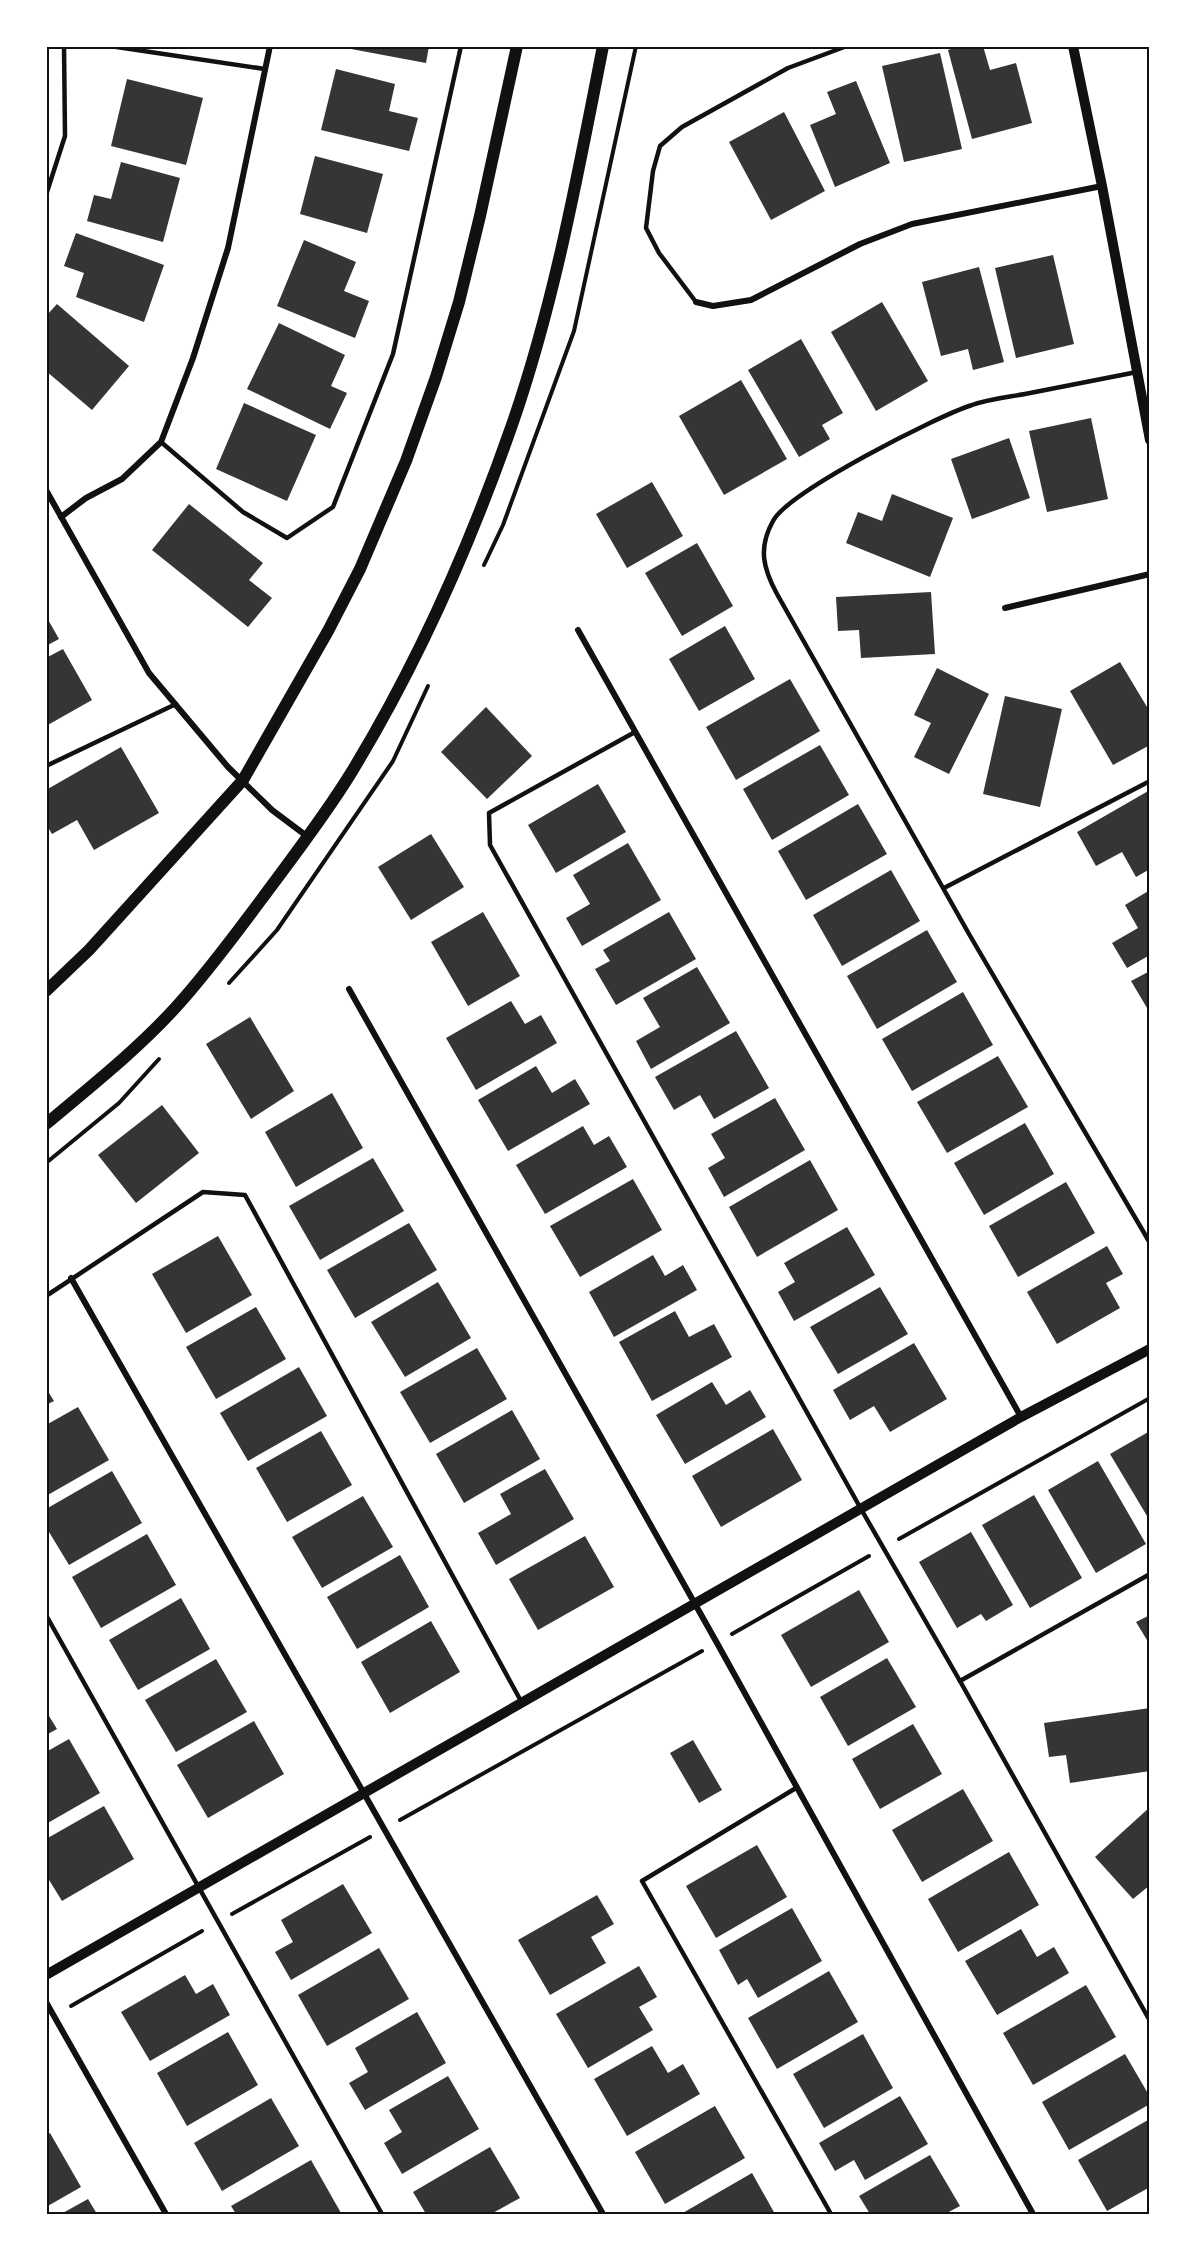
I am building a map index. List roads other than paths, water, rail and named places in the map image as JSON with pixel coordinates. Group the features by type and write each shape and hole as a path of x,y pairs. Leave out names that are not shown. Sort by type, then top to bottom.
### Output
{"main road":[{"path":"46,991 90,950 243,780 328,631 360,569 405,461 436,377 459,302 483,205 517,46"},
{"path":"46,1124 129,1054 176,1008 219,956 308,837 351,772 417,652 459,564 513,422 573,203 603,46"}],"street":[{"path":"61,517 86,498 122,479 161,442 193,358 228,248 270,46"},
{"path":"1073,46 1102,186 1149,440"},
{"path":"696,302 712,306 751,300 860,244 912,224 1102,186"},
{"path":"46,490 149,673 228,767 272,810 308,837"},
{"path":"1005,608 1149,574"},
{"path":"578,630 1021,1417"},
{"path":"349,989 717,1643 1033,2214"},
{"path":"71,1278 603,2214"},
{"path":"46,1975 1021,1417 1149,1348"},
{"path":"46,2002 166,2214"}],"lane":[{"path":"46,195 65,135 64,46"},
{"path":"110,46 265,69"},
{"path":"161,442 243,512 287,538 333,507 393,354 461,46"},
{"path":"696,302 659,253 646,228 653,171 660,146 682,127 788,68 847,46"},
{"path":"1137,372 974,404 943,416 841,470 780,511 769,529 763,562 769,580 969,934 1149,1243"},
{"path":"46,766 176,704"},
{"path":"635,732 489,813 490,845 1149,2021"},
{"path":"945,888 1149,781"},
{"path":"46,1296 202,1192 245,1195 522,1703"},
{"path":"960,1681 1149,1574"},
{"path":"46,1615 382,2214"},
{"path":"796,1788 642,1881 831,2214"}]}
